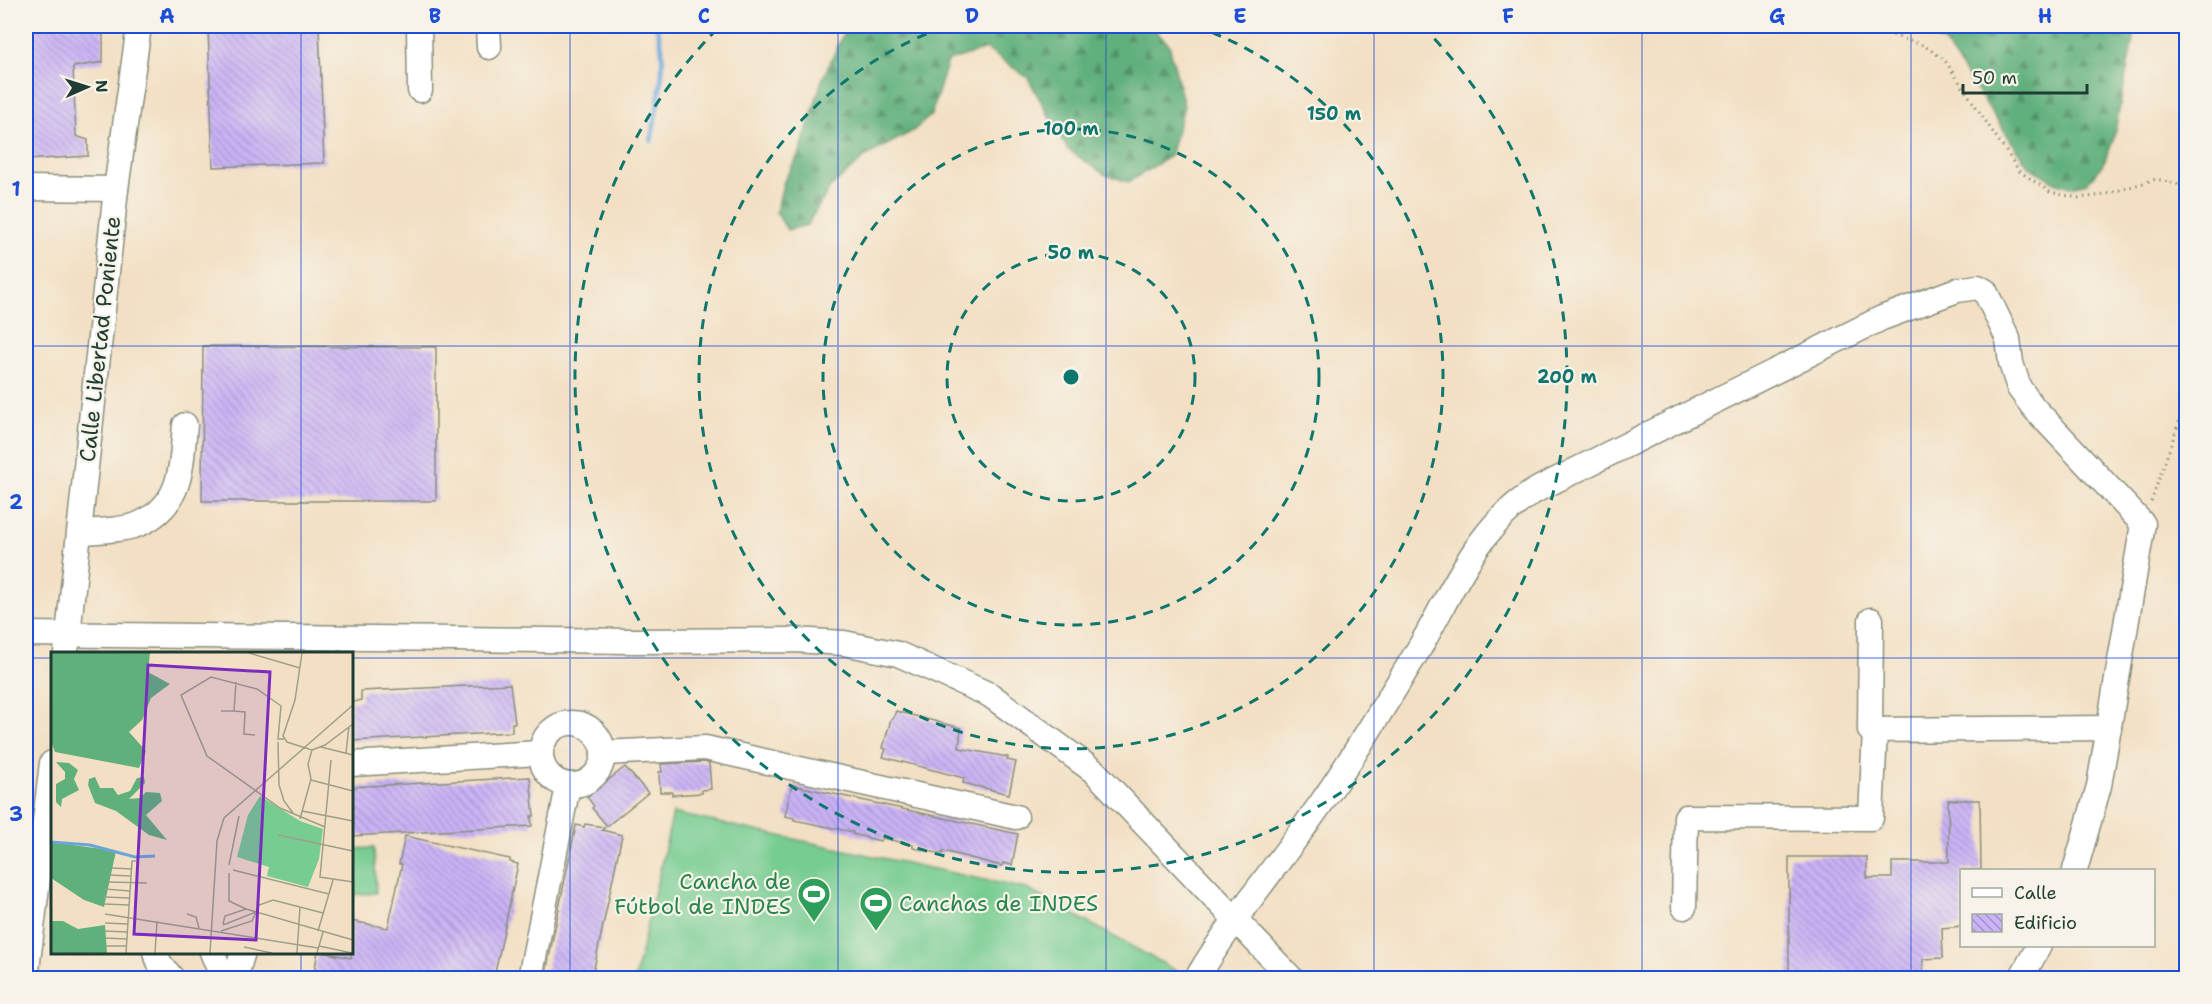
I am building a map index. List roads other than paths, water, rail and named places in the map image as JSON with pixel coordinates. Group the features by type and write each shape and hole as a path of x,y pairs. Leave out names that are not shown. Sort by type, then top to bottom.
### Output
{"street":[{"name":"Calle Libertad Poniente","path":"67,644 116,189 139,26"},
{"path":"419,26 420,90"},
{"path":"26,188 116,189"},
{"path":"1197,978 1335,784 1386,703 1468,562 1496,522 1511,507 1542,487 1882,318 1957,291 1978,287 1985,291 2008,339 2011,363 2019,388 2034,408 2143,524 2099,786 2075,869"},
{"path":"80,533 138,524 163,508 175,493 181,469 184,425"},
{"path":"1870,620 1870,730 2109,728"},
{"path":"26,634 67,644 795,640 844,644 898,654 990,695 1095,772 1291,978"},
{"path":"566,723 587,726 595,733 603,753 602,764 589,781 568,786 551,778 541,763 540,753 548,733 566,723"},
{"path":"1684,907 1686,817 1871,818 1875,730"},
{"path":"603,753 705,748 1016,817"},
{"path":"352,764 540,753"},
{"path":"26,978 51,771"},
{"path":"530,978 568,786"},
{"path":"2021,978 2038,947"},
{"path":"155,953 160,964 172,978"},
{"path":"213,953 223,978"},
{"path":"235,978 242,953"}],"waterway":[{"path":"651,141 662,67 660,39 656,26"}],"place":[{"name":"Cancha de Fútbol de INDES","path":"814,923"},
{"name":"Canchas de INDES","path":"876,932"}]}
